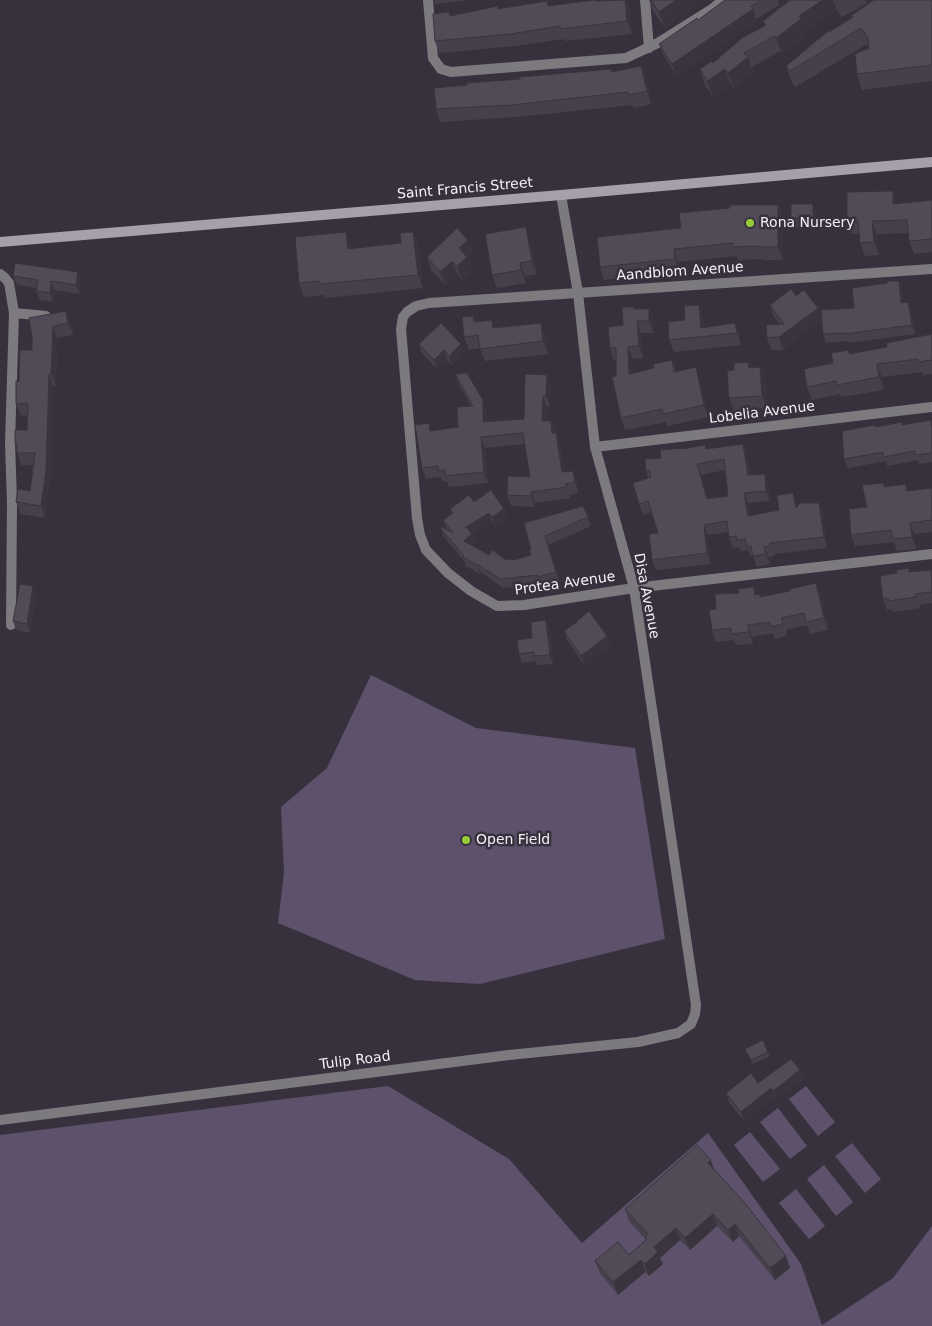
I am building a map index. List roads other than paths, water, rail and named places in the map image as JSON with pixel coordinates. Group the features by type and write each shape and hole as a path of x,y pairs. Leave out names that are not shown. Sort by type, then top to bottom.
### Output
{"street":[{"path":"428,0 433,58 441,69 451,72 626,58 649,48 712,9 723,0"},
{"path":"645,0 649,48"},
{"name":"Saint Francis Street","path":"0,242 932,162"},
{"name":"Disa Avenue","path":"561,195 578,293 595,447 634,588 696,1005"},
{"name":"Aandblom Avenue","path":"429,303 932,269"},
{"path":"0,274 10,286 14,314 10,443 12,502 11,625"},
{"name":"Protea Avenue","path":"429,303 416,306 408,312 403,317 401,329 420,535 426,550 448,573 471,591 498,606 524,605 634,588 932,554"},
{"path":"14,314 46,316"},
{"name":"Lobelia Avenue","path":"595,447 932,407"},
{"name":"Tulip Road","path":"0,1120 509,1055 638,1042 678,1033 685,1029 691,1024 696,1014 696,1005"}],"place":[{"name":"Rona Nursery","path":"750,223"},
{"name":"Open Field","path":"466,840"}]}
